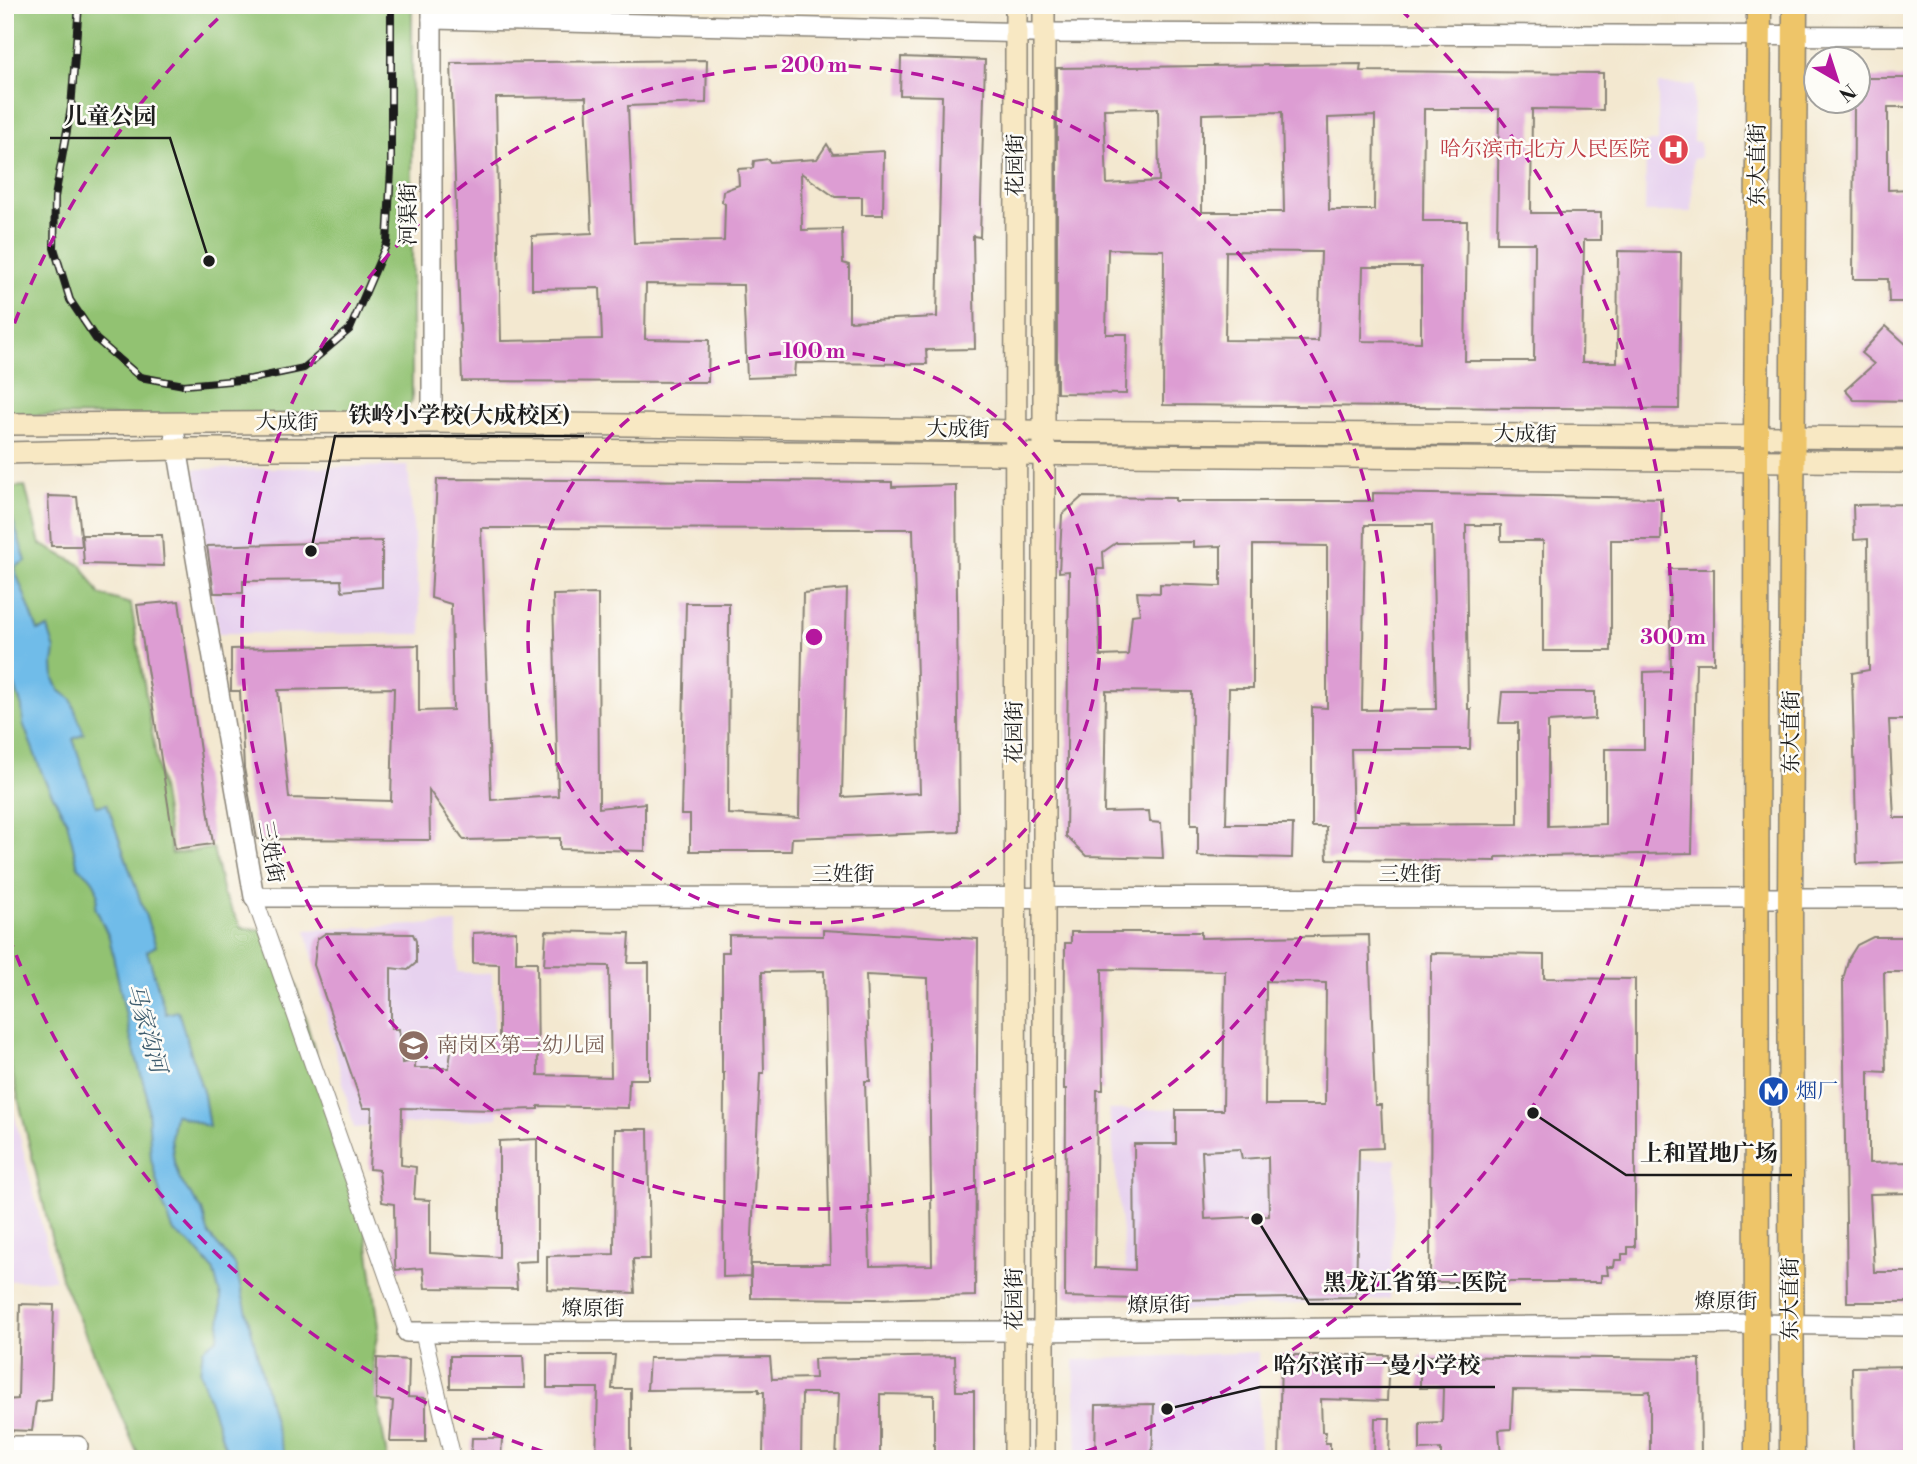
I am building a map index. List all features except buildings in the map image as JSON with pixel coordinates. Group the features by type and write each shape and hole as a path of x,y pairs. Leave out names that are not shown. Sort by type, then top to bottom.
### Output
{"main road":[{"name":"花园街","path":"1015,1459 1016,5"},
{"name":"花园街","path":"1044,5 1044,1459"},
{"name":"东大直街","path":"1757,1459 1759,5"},
{"name":"东大直街","path":"1792,1459 1790,899 1795,5"},
{"name":"大成街","path":"7,424 432,422 1044,431 1757,449"},
{"name":"大成街","path":"10,453 177,449 1044,454 1793,449 1912,438"},
{"name":"大成街","path":"1793,449 1912,462"}],"street":[{"path":"432,12 1016,33 1912,36"},
{"name":"河渠街","path":"432,12 432,422"},
{"name":"三姓街","path":"173,424 254,897 1912,898"},
{"path":"254,897 415,1332 453,1459"},
{"name":"燎原街","path":"415,1332 1015,1331 1757,1324 1912,1326"},
{"path":"5,1446 78,1446"}],"shaded area":[{"name":"哈尔滨市北方人民医院","path":"1658,84 1694,85 1693,141 1700,142 1700,158 1693,159 1692,212 1645,212 1646,142 1658,142"},
{"path":"408,466 422,634 218,633 194,469"},
{"name":"南岗区第二幼儿园","path":"457,923 457,972 492,974 498,1118 354,1128 306,930"},
{"path":"5,1076 55,1280 5,1281"},
{"path":"1255,1107 1256,1161 1396,1159 1390,1299 1171,1311 1167,1276 1127,1280 1109,1110"},
{"path":"1258,1352 1260,1459 1077,1459 1074,1360"}],"green space":[{"path":"13,5 412,5 412,402 393,418 5,415 5,121"},
{"path":"25,486 40,544 81,565 100,595 131,604 172,854 213,848 223,894 241,927 281,934 366,1230 379,1326 373,1358 387,1458 392,1459 140,1459 61,1278 5,1043 5,488"}],"water":[{"name":"马家沟河","path":"5,496 26,561 14,567 38,631 48,628 55,650 54,678 59,690 71,699 84,734 73,739 96,806 107,804 156,946 147,951 166,1014 178,1011 204,1095 209,1127 175,1114 171,1138 174,1162 180,1180 202,1210 209,1235 235,1265 286,1459 229,1459 200,1372 203,1349 218,1338 221,1298 213,1269 194,1247 174,1232 163,1205 151,1159 147,1096 131,1039 109,937 95,907 97,889 92,879 78,867 67,821 45,781 23,723 22,707 5,657"}],"railway":[{"path":"79,5 71,108 55,197 54,248 70,300 96,339 140,377 184,385 251,379 304,368 350,329 387,243 391,169 391,5"}],"place":[{"name":"哈尔滨市北方人民医院","path":"1673,150"},
{"name":"儿童公园","path":"209,261"},
{"name":"铁岭小学校(大成校区)","path":"311,551"},
{"name":"南岗区第二幼儿园","path":"414,1046"},
{"name":"烟厂","path":"1773,1092"},
{"name":"上和置地广场","path":"1533,1113"},
{"name":"黑龙江省第二医院","path":"1257,1219"},
{"name":"哈尔滨市一曼小学校","path":"1167,1409"}]}
